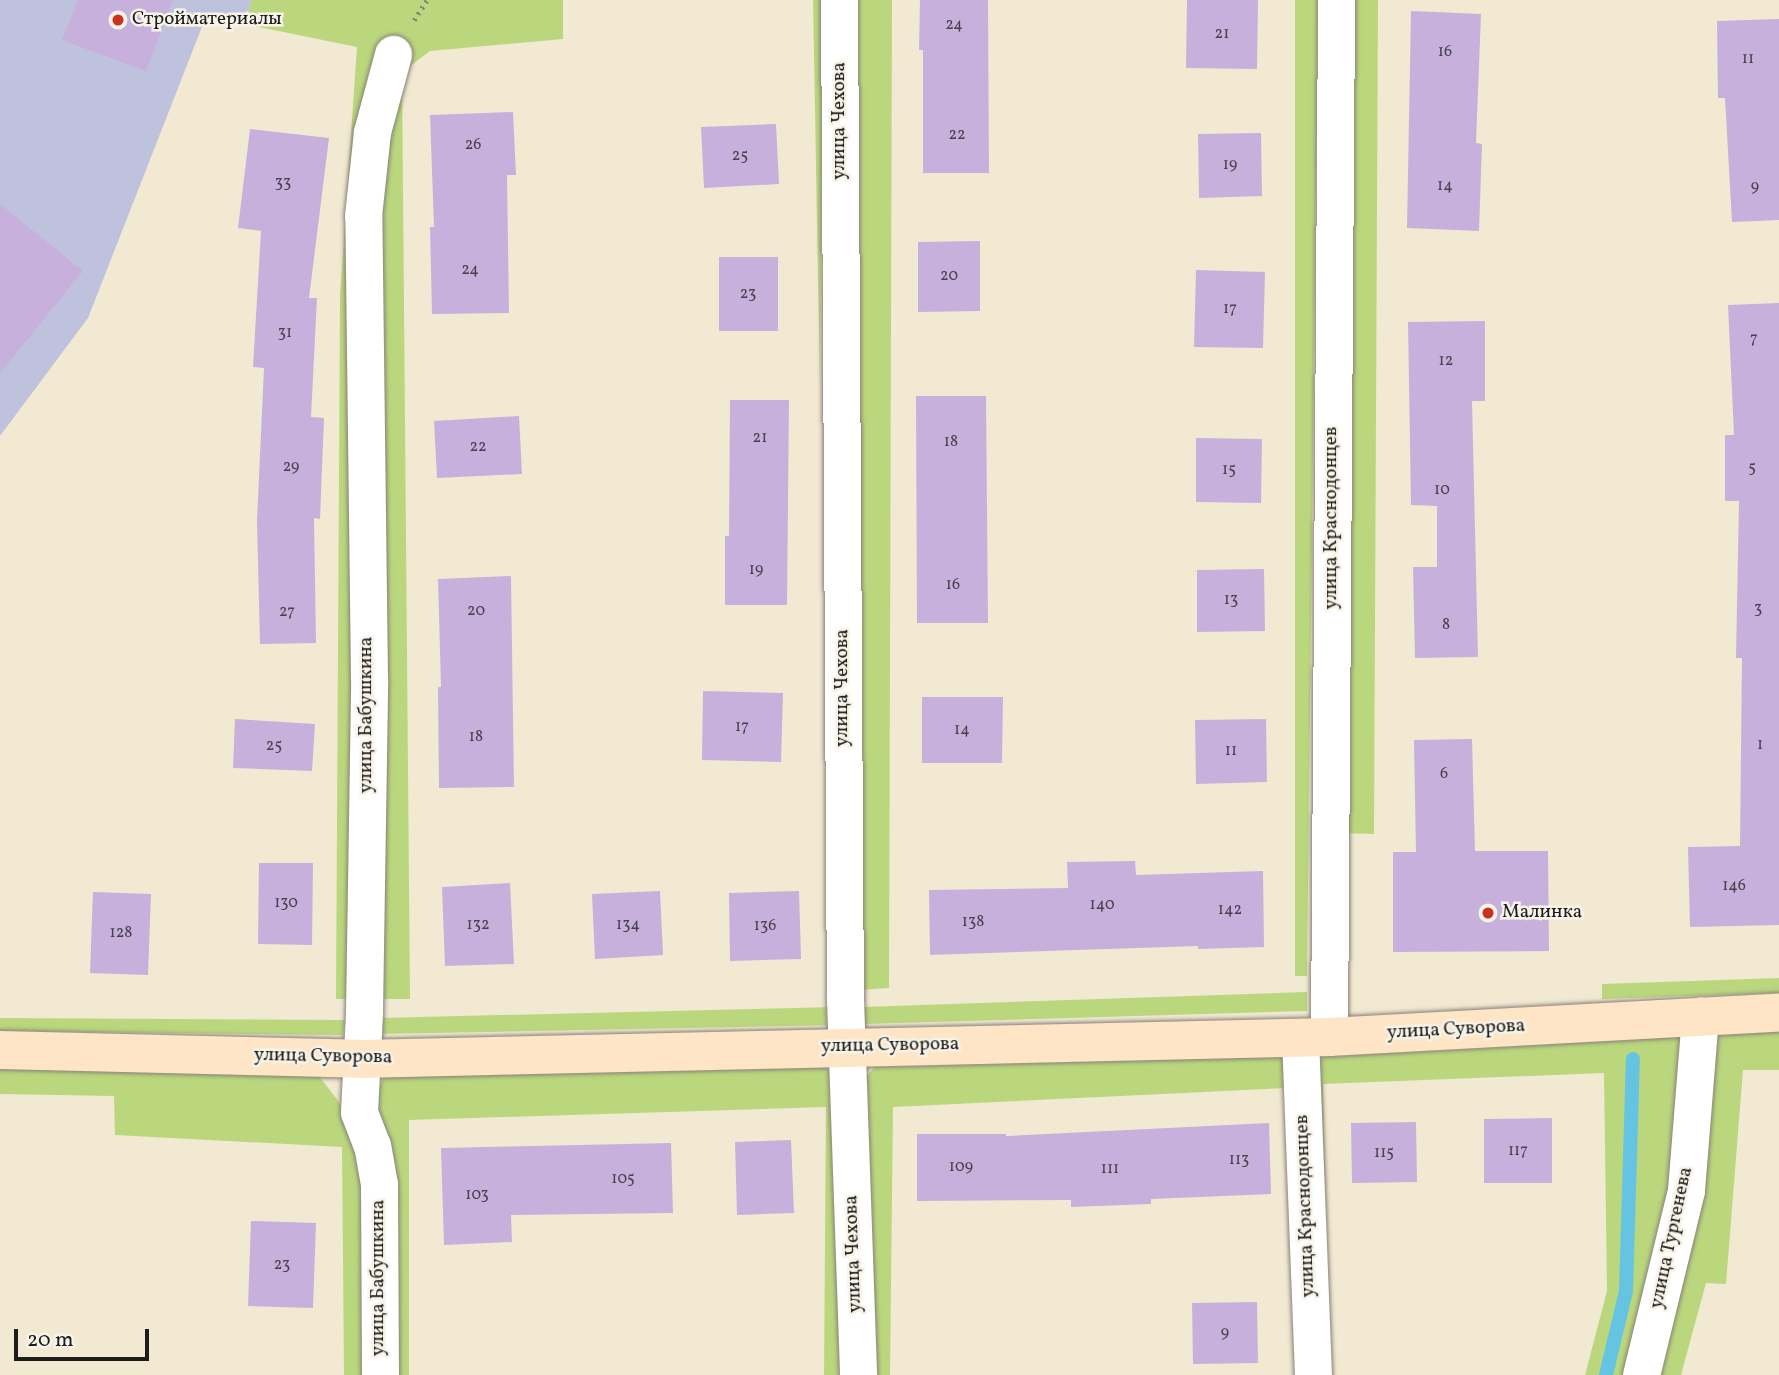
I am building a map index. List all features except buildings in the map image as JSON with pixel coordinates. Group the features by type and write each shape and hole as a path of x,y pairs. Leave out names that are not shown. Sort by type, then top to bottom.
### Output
{"main road":[{"name":"улица Суворова","path":"0,1050 360,1059 1315,1037 1779,1013"}],"street":[{"name":"улица Чехова","path":"839,0 847,1047 858,1375"},
{"name":"улица Краснодонцев","path":"1312,1375 1315,1037 1332,985 1329,851 1336,0"},
{"name":"улица Бабушкина","path":"380,1375 379,1184 372,1146 359,1112 364,1012 369,678 363,216 372,132 393,54"},
{"name":"улица Тургенева","path":"1641,1375 1686,1190 1700,1016"}],"shaded area":[{"path":"0,0 252,0 244,24 207,14 88,318 0,436"}],"green space":[{"path":"252,0 563,0 563,39 430,51 402,72 410,999 378,999 383,665 374,224 378,136 395,70 381,66 365,131 358,211 348,999 336,999 340,296 357,47 244,24"},
{"path":"813,0 823,0 820,385"},
{"path":"856,0 892,0 889,988 860,990"},
{"path":"1295,0 1318,0 1307,976 1295,976"},
{"path":"1348,0 1378,0 1374,834 1341,833"},
{"path":"1779,978 1779,993 1602,999 1602,984"},
{"path":"1307,992 1307,1011 863,1024 862,1007"},
{"path":"835,1007 835,1025 380,1034 379,1018"},
{"path":"0,1018 345,1020 343,1035 0,1031"},
{"path":"1779,1032 1779,1070 1743,1070 1726,1284 1706,1283 1681,1375 1649,1375 1708,1051 1719,1035"},
{"path":"1682,1037 1679,1189 1633,1375 1585,1375 1607,1291 1604,1073 1323,1084 1330,1375 1310,1076 1323,1057"},
{"path":"1285,1057 1287,1088 893,1107 890,1375 861,1375 860,1086 874,1067"},
{"path":"826,1068 837,1084 839,1375 824,1375 826,1107 409,1120 409,1375 392,1375 370,1108 384,1077"},
{"path":"0,1069 319,1076 339,1102 361,1149 368,1375 344,1375 342,1147 115,1135 114,1096 0,1094"}],"waterway":[{"path":"1606,1375 1626,1291 1633,1059"}],"place":[{"name":"Стройматериалы","path":"118,20"},
{"name":"Малинка","path":"1488,913"}]}
